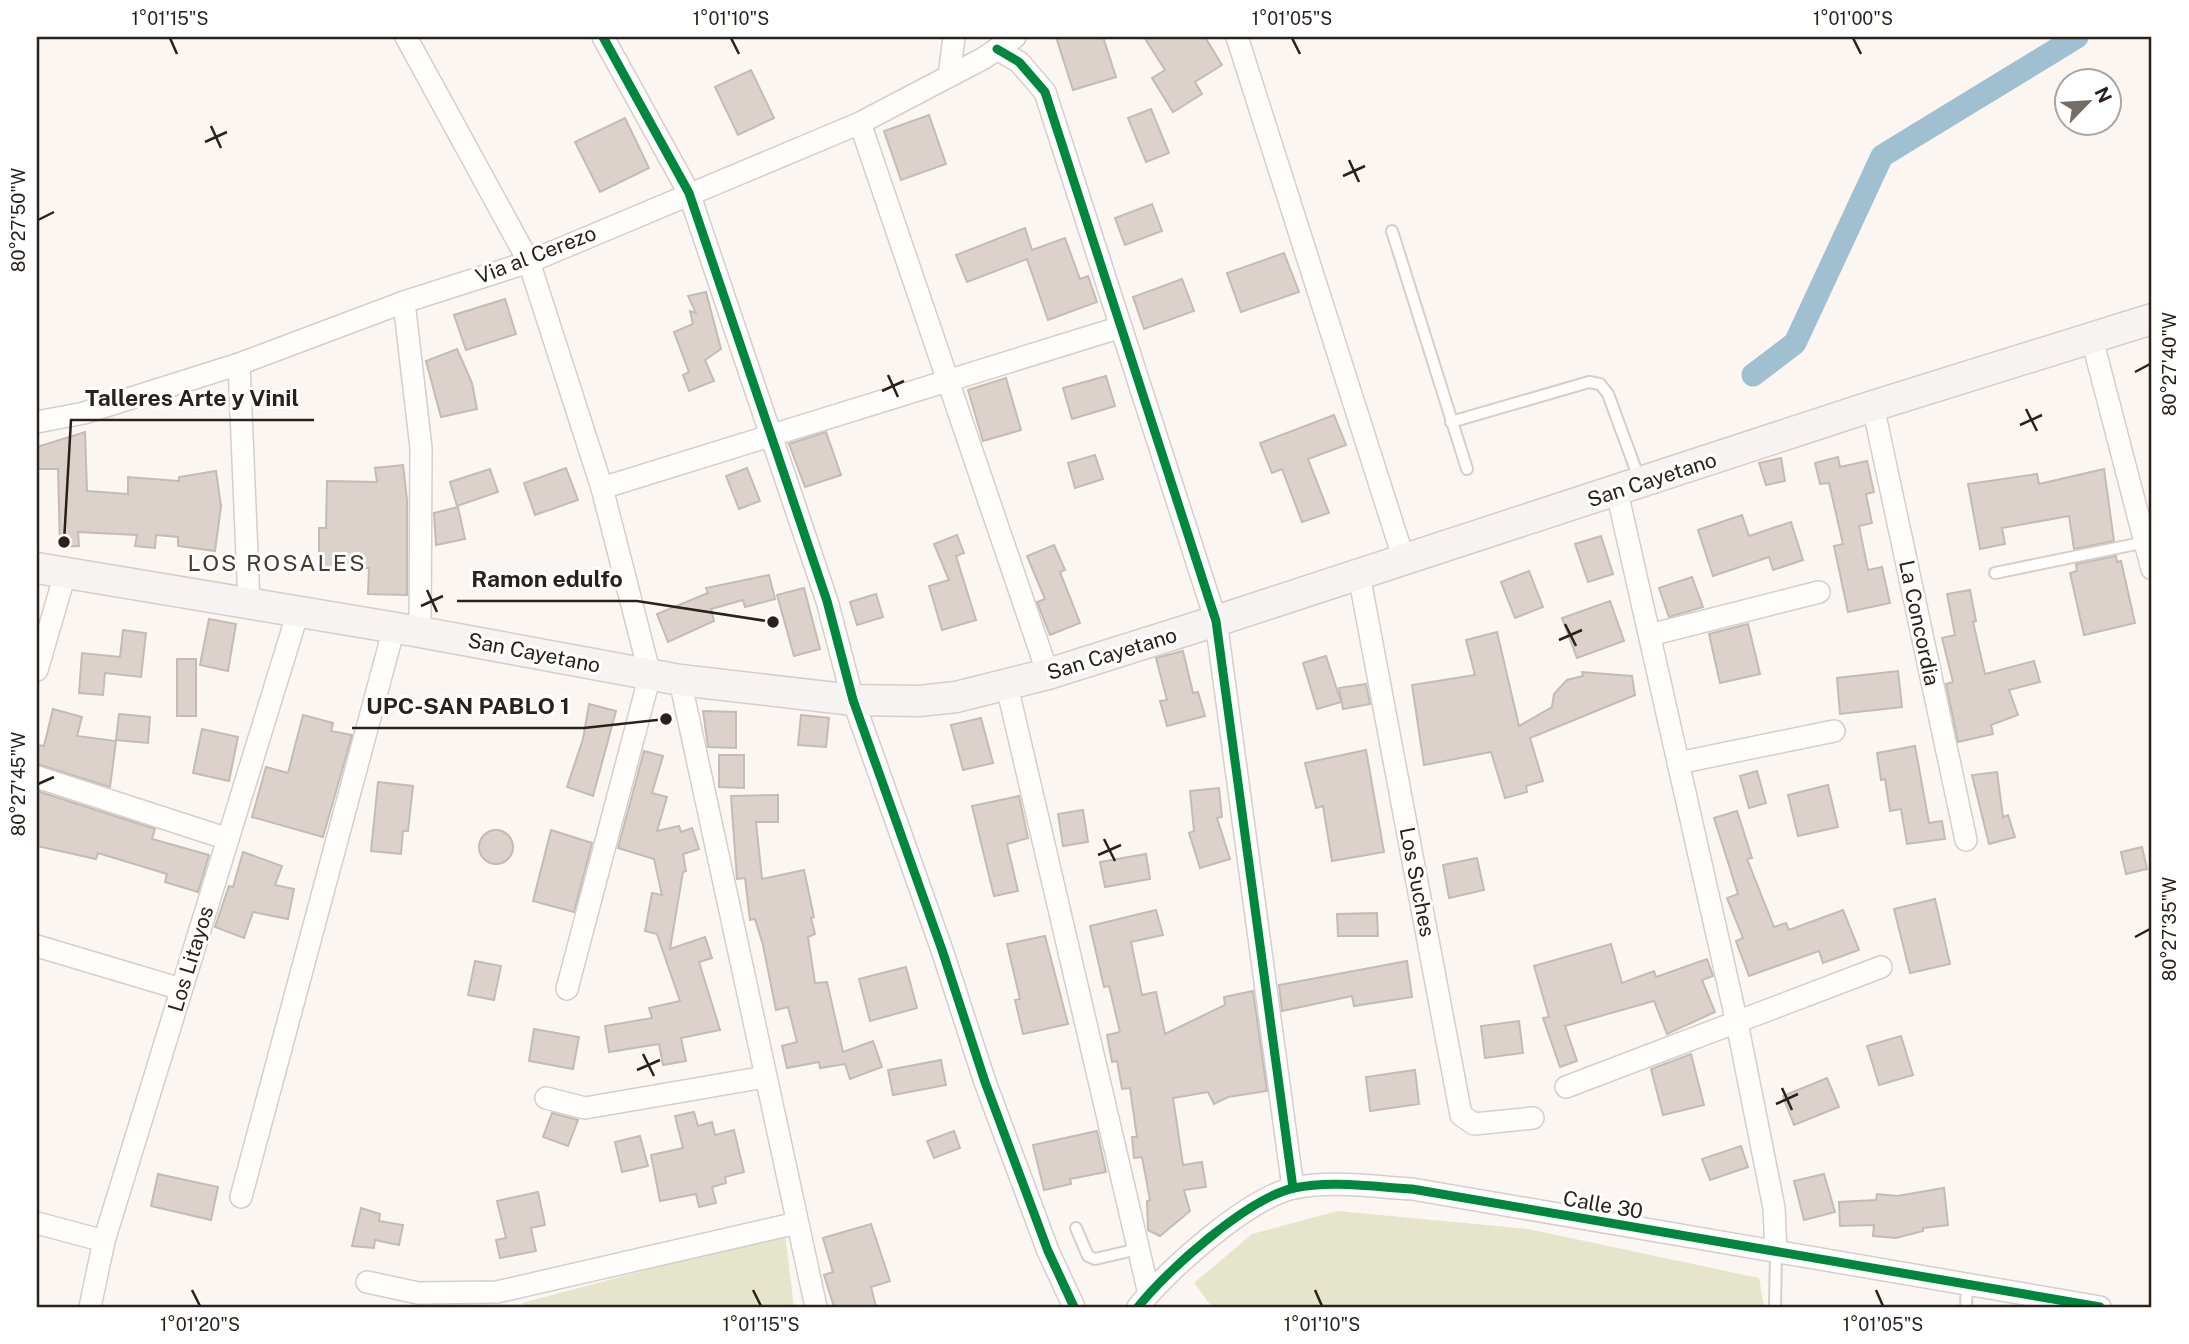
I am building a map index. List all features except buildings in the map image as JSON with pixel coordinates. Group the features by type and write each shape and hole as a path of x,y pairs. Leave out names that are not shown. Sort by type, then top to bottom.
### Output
{"main road":[{"name":"San Cayetano","path":"51,571 407,630 680,680 853,700 932,700 1007,686 1048,674 1629,488 1873,406 2152,319"}],"street":[{"path":"406,37 529,262 602,488 650,675 567,989"},
{"path":"603,37 689,193 827,601 853,700 997,1116 1048,1251 1074,1307"},
{"name":"Via al Cerezo","path":"37,422 85,413 239,364 404,302 529,262 860,123 1015,37"},
{"path":"1237,37 1404,561"},
{"path":"949,76 951,40"},
{"path":"997,49 1019,62 1045,92 1216,621 1293,1188"},
{"path":"860,123 1048,674"},
{"path":"241,1197 407,630 421,447 404,302"},
{"path":"602,488 1121,327"},
{"path":"2092,339 2152,569"},
{"path":"239,364 249,603"},
{"name":"La Concordia","path":"1873,406 1966,840"},
{"path":"1629,488 1650,635 1737,1023 1774,1208 1776,1255"},
{"path":"37,670 51,571"},
{"name":"Los Suches","path":"1359,575 1461,1115 1474,1124 1533,1118"},
{"path":"1650,635 1819,592"},
{"name":"Los Litayos","path":"90,1307 104,1241 298,612"},
{"path":"680,680 816,1307"},
{"path":"1007,686 1138,1249 1143,1300"},
{"path":"1678,763 1834,731"},
{"path":"37,777 229,839"},
{"path":"37,946 181,989"},
{"path":"1566,1087 1881,967"},
{"path":"546,1098 585,1108 765,1077"},
{"name":"Calle 30","path":"1143,1300 1195,1250 1256,1205 1293,1188 1334,1185 1412,1189 1776,1255 2100,1307"},
{"path":"37,1223 104,1241"},
{"path":"367,1282 418,1293 497,1292 797,1223"}],"lane":[{"path":"1392,231 1467,469"},
{"path":"1451,422 1589,382 1600,384 1608,394 1629,488"},
{"path":"1995,573 2146,542"},
{"path":"1076,1228 1088,1256 1095,1259 1138,1249"},
{"path":"1775,1307 1773,1275 1776,1255"},
{"path":"1966,1307 1967,1286"}],"green space":[{"path":"1337,1211 1528,1229 1759,1278 1764,1307 1212,1307 1194,1283 1252,1234"},
{"path":"785,1233 794,1307 523,1307 522,1303"}],"waterway":[{"path":"1753,375 1795,343 1882,156 2077,37"}],"cycle path":[{"path":"603,37 689,193 827,601 853,700 942,950 985,1082 1048,1251 1074,1307"},
{"path":"997,49 1019,62 1045,92 1216,621 1293,1188"},
{"path":"1138,1307 1188,1256 1232,1220 1254,1206 1275,1194 1294,1188 1338,1184 1412,1189 2100,1307"}],"place":[{"name":"Talleres Arte y Vinil","path":"64,542"},
{"name":"Ramon edulfo","path":"773,622"},
{"name":"UPC-SAN PABLO 1","path":"666,719"}],"district":[{"name":"LOS ROSALES","path":"277,563"}]}
